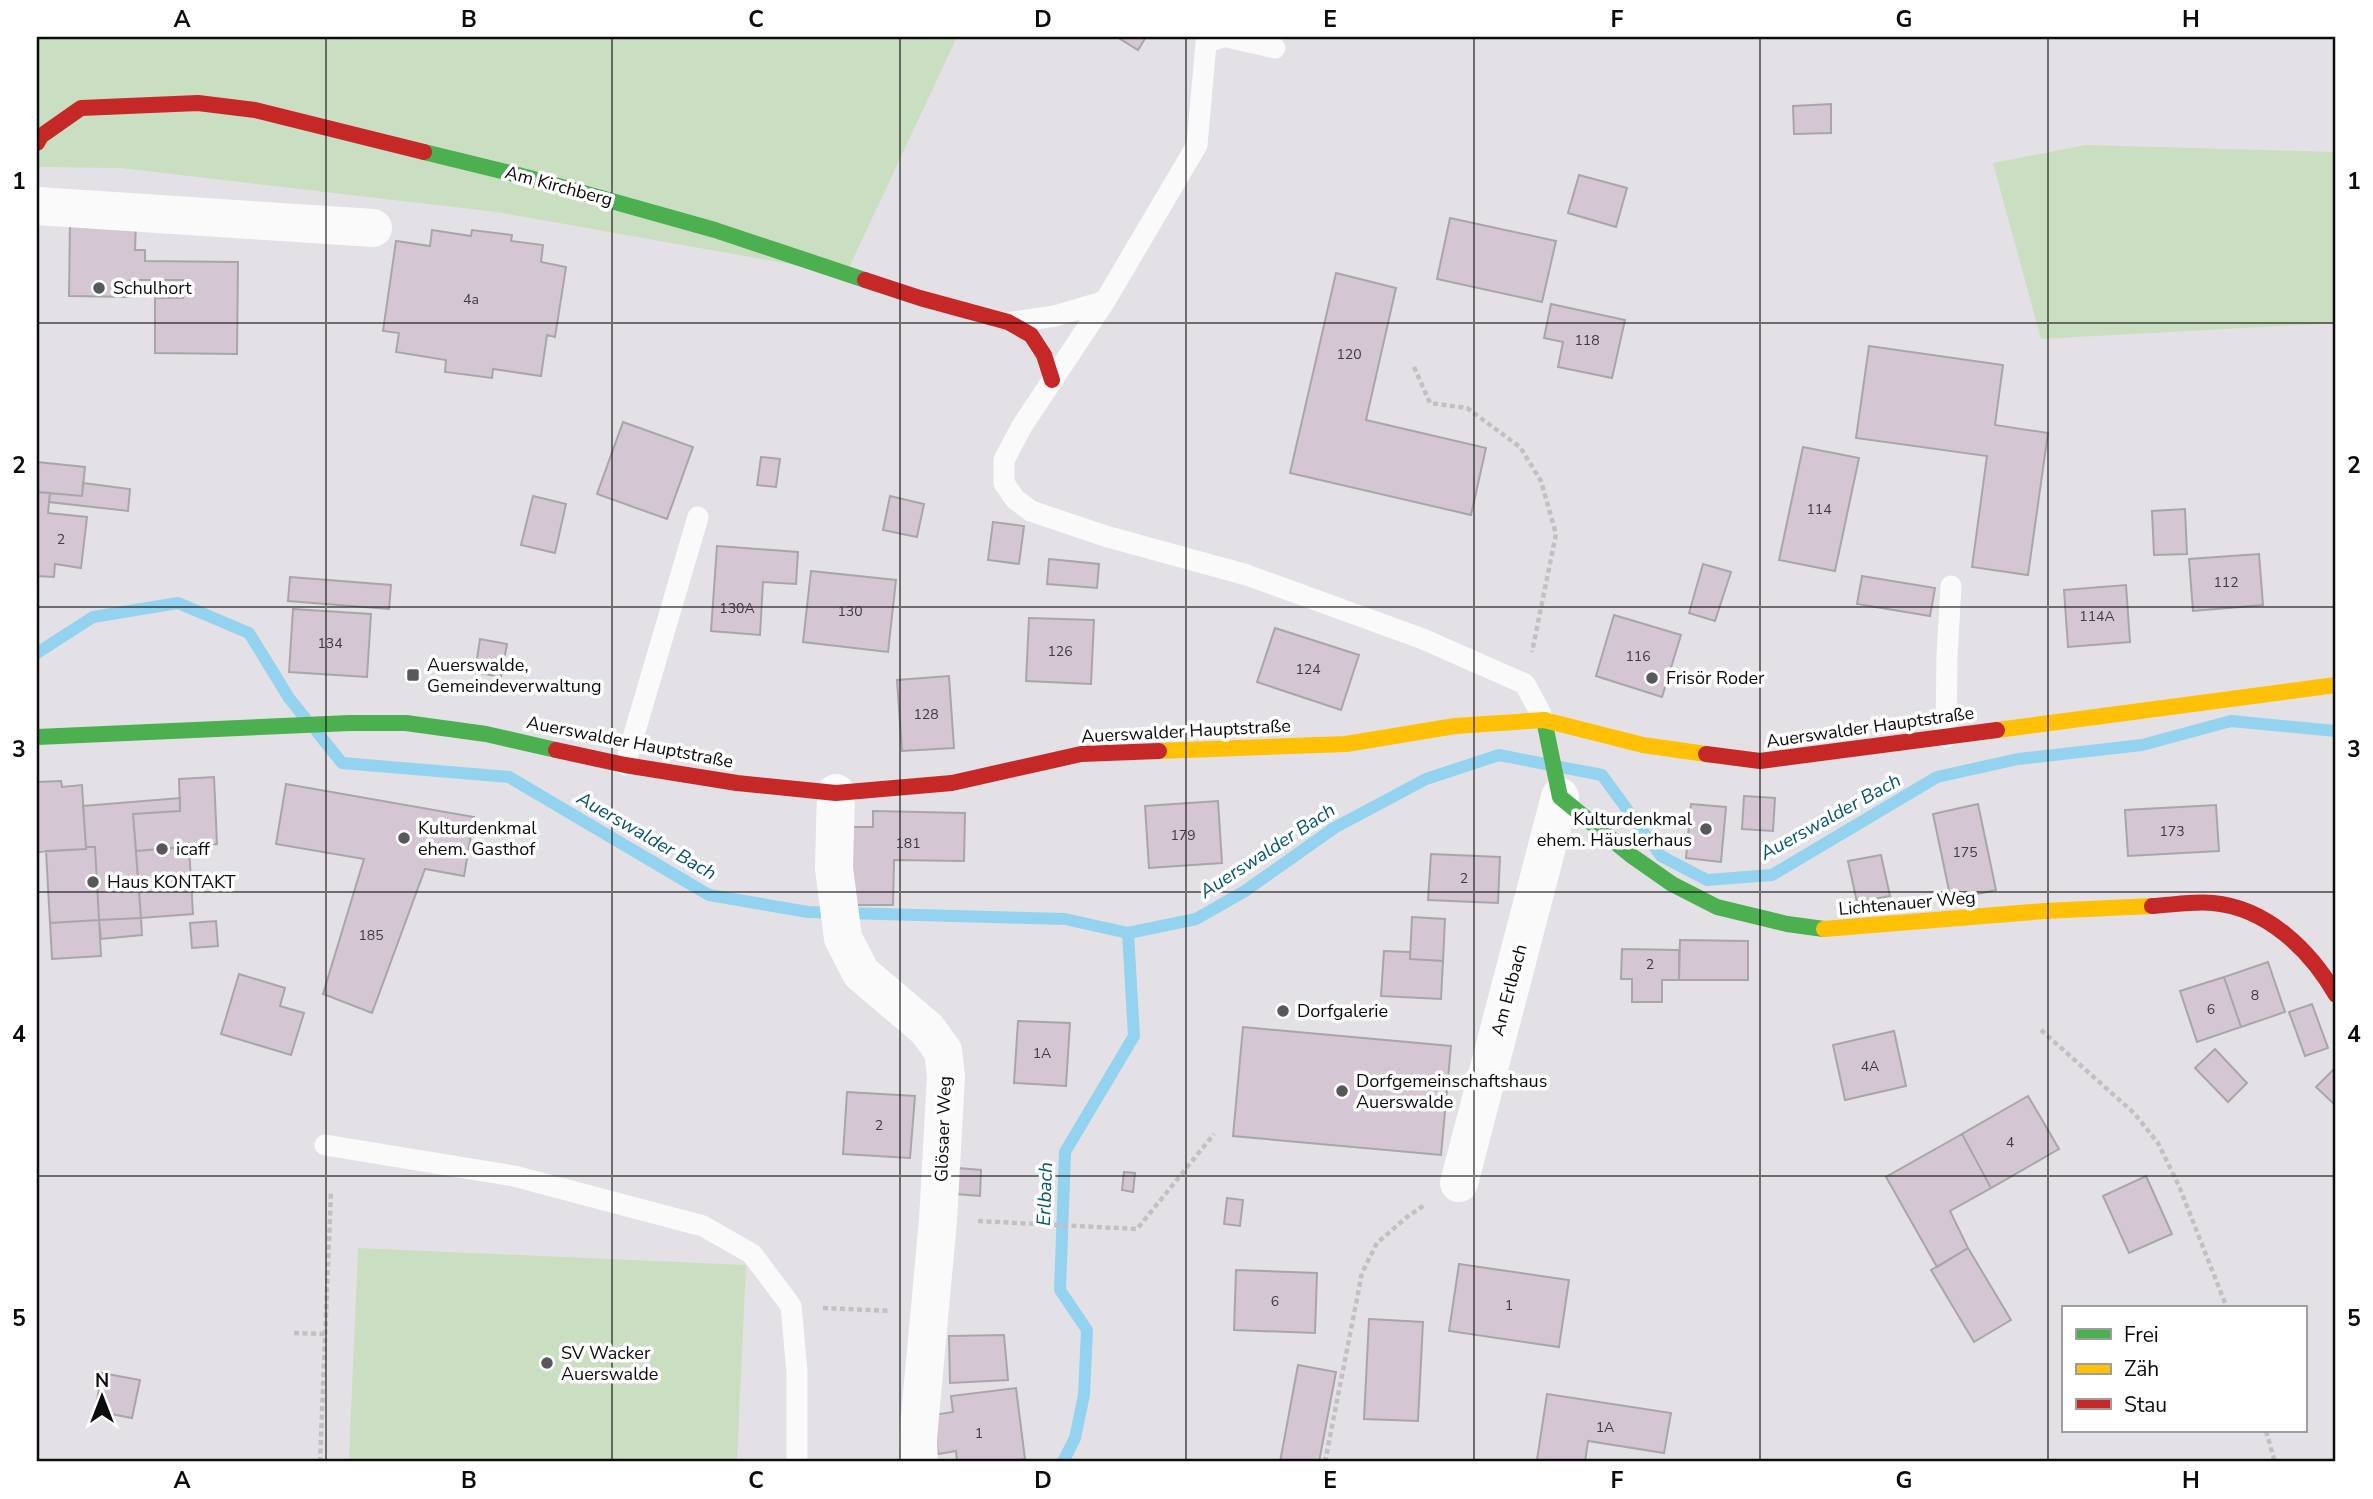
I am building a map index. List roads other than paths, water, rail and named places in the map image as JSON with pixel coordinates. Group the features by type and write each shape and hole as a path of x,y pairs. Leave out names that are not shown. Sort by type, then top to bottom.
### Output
{"main road":[{"name":"Am Kirchberg","path":"37,143 41,136 81,108 198,103 255,110 526,177 690,223 908,294 1008,323 1031,335 1044,355 1052,380"},
{"name":"Auerswalder Hauptstraße","path":"37,737 350,723 406,723 486,734 625,765 737,783 836,793 953,783 1081,754 1346,744 1455,726 1544,720 1643,745 1760,761 2336,685"},
{"path":"1544,720 1558,789"},
{"name":"Lichtenauer Weg","path":"1558,789 1632,856 1672,884 1717,907 1787,924 1822,929 2045,911 2213,903 2253,913 2288,936 2321,969 2336,995"}],"street":[{"path":"37,206 373,228"},
{"name":"Am Erlbach","path":"1459,1183 1558,789"},
{"name":"Glösaer Weg","path":"836,793 834,868 842,938 862,973 927,1029 943,1051 946,1076 938,1220 918,1438 919,1462"}],"lane":[{"path":"1275,48 1224,37 1206,43 1197,145 1105,301 1022,426 1004,460 1004,483 1015,499 1031,511 1105,536 1247,575 1423,639 1525,684 1544,720"},
{"path":"1008,323 1055,316 1105,301"},
{"path":"625,765 698,517"},
{"path":"1946,737 1951,586"},
{"path":"325,1145 514,1176 703,1226 752,1254 791,1306 797,1372 797,1462"}],"waterway":[{"name":"Auerswalder Bach","path":"37,653 93,617 178,603 249,633 289,698 305,718"},
{"name":"Auerswalder Bach","path":"317,732 342,763 509,777 709,895 808,912 1065,919 1128,933 1196,919 1245,891 1334,828 1426,779 1499,755 1602,775 1661,856 1707,880 1772,875 1937,777 2018,759 2142,745 2231,721 2336,731"},
{"name":"Erlbach","path":"1063,1462 1075,1438 1084,1395 1087,1330 1060,1290 1065,1152 1134,1036 1128,933"}],"place":[{"name":"Schulhort","path":"99,288"},
{"name":"Auerswalde, Gemeindeverwaltung","path":"413,675"},
{"name":"Frisör Roder","path":"1652,678"},
{"name":"Kulturdenkmal ehem. Häuslerhaus","path":"1706,829"},
{"name":"Kulturdenkmal ehem. Gasthof","path":"404,838"},
{"name":"icaff","path":"162,849"},
{"name":"Haus KONTAKT","path":"93,882"},
{"name":"Dorfgalerie","path":"1283,1011"},
{"name":"Dorfgemeinschaftshaus Auerswalde","path":"1342,1091"},
{"name":"SV Wacker Auerswalde","path":"547,1363"}]}
